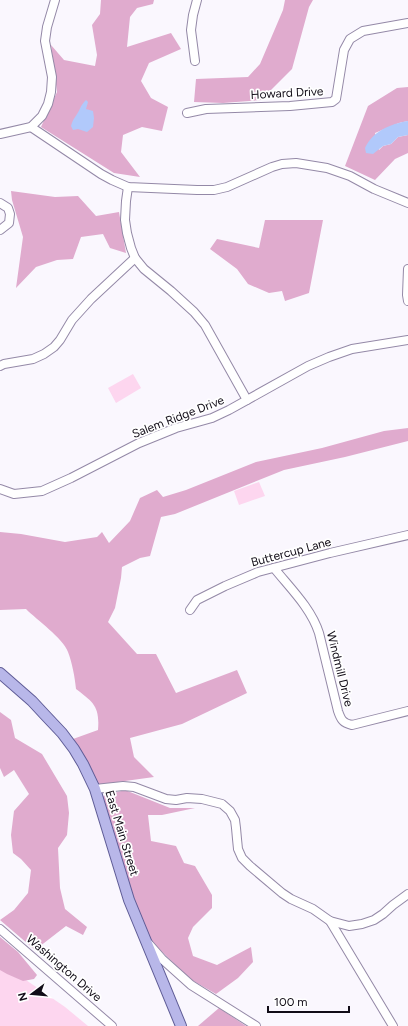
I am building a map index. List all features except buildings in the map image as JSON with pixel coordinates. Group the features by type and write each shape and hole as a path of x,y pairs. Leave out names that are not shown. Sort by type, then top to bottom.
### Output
{"main road":[{"name":"East Main Street","path":"0,673 32,700 62,733 83,764 95,789 129,900 181,1026"}],"street":[{"path":"0,134 31,127 42,116 48,104 51,92 52,77 45,41 47,27 55,0"},
{"path":"194,61 191,30 197,0"},
{"name":"Howard Drive","path":"187,113 206,109 290,106 332,102 336,100 344,50 350,39 363,31 408,23"},
{"path":"31,127 101,174 128,187 214,190 272,167 282,164 296,163 327,168 344,174 374,189 408,203"},
{"path":"128,187 126,201 127,233 135,258 144,269 194,312 205,325 247,400"},
{"path":"0,203 8,208 10,214 9,223 0,230"},
{"path":"0,366 33,359 54,347 72,320 91,299 135,258"},
{"path":"408,269 408,301"},
{"name":"Salem Ridge Drive","path":"0,490 14,494 42,491 72,478 139,443 176,428 212,418 308,366 329,357 352,349 408,340"},
{"name":"Buttercup Lane","path":"190,610 197,600 258,572 408,535"},
{"name":"Windmill Drive","path":"274,568 311,613 316,623 340,719 345,723 352,725 408,711"},
{"path":"95,789 123,786 134,787 166,799 202,799 222,804 230,811 235,820 236,839 242,858 282,893 291,899 313,909 330,921 349,926 374,920 408,894"},
{"path":"330,921 393,1026"},
{"name":"Washington Drive","path":"0,929 112,1026"},
{"path":"146,940 162,959 191,986 256,1026"}],"shaded area":[{"path":"101,0 154,0 153,4 137,8 130,17 127,47 171,33 181,49 149,63 141,81 151,98 168,107 162,131 142,127 123,135 121,152 140,177 114,173 41,127 57,92 51,45 64,60 95,66 97,55 92,25 100,14"},
{"path":"285,0 313,0 309,7 292,69 261,100 223,103 194,102 196,79 248,77 260,64 283,10"},
{"path":"408,87 408,121 375,133 379,150 383,146 391,144 398,137 408,135 408,153 395,159 375,180 345,166 368,106 397,88"},
{"path":"11,191 55,197 78,196 96,216 119,212 126,253 110,248 103,234 81,237 73,259 57,260 36,267 16,288 23,237 12,200"},
{"path":"265,220 323,220 309,293 285,301 282,291 269,293 248,284 237,269 210,249 217,239 259,248"},
{"path":"133,374 141,388 116,403 108,388"},
{"path":"408,428 408,441 345,457 284,470 175,514 161,517 150,556 140,558 122,567 115,608 108,622 137,654 156,654 176,693 237,670 247,693 182,724 130,738 134,757 154,777 96,785 73,739 98,730 98,715 91,701 76,689 68,652 61,641 26,609 0,610 0,532 21,534 65,542 97,537 102,532 109,543 130,521 140,498 157,490 163,497 186,490 256,462 322,448 384,431"},
{"path":"259,482 265,496 239,505 234,491"},
{"path":"0,712 11,720 15,738 42,754 67,796 69,813 67,835 58,848 60,888 65,909 87,927 83,935 66,926 35,950 0,920 14,910 28,893 31,870 13,853 11,835 14,811 29,794 14,770 4,777 0,768"},
{"path":"125,790 170,808 195,808 162,815 148,815 151,841 176,846 184,863 195,866 212,895 212,908 193,927 188,938 193,956 217,965 251,947 253,962 238,978 216,994 190,979 149,939 132,892 103,796"},
{"path":"0,937 18,952 37,975 34,979 23,981 0,970"},
{"path":"0,962 65,1007 88,1026 0,1026"},
{"path":"219,1008 246,1026 198,1026"}],"water":[{"path":"86,100 88,102 86,109 93,111 93,127 87,132 78,129 73,130 71,126 72,122"},
{"path":"408,121 408,135 398,137 391,144 383,146 373,154 366,153 365,148 368,142 377,133 389,126"}]}
